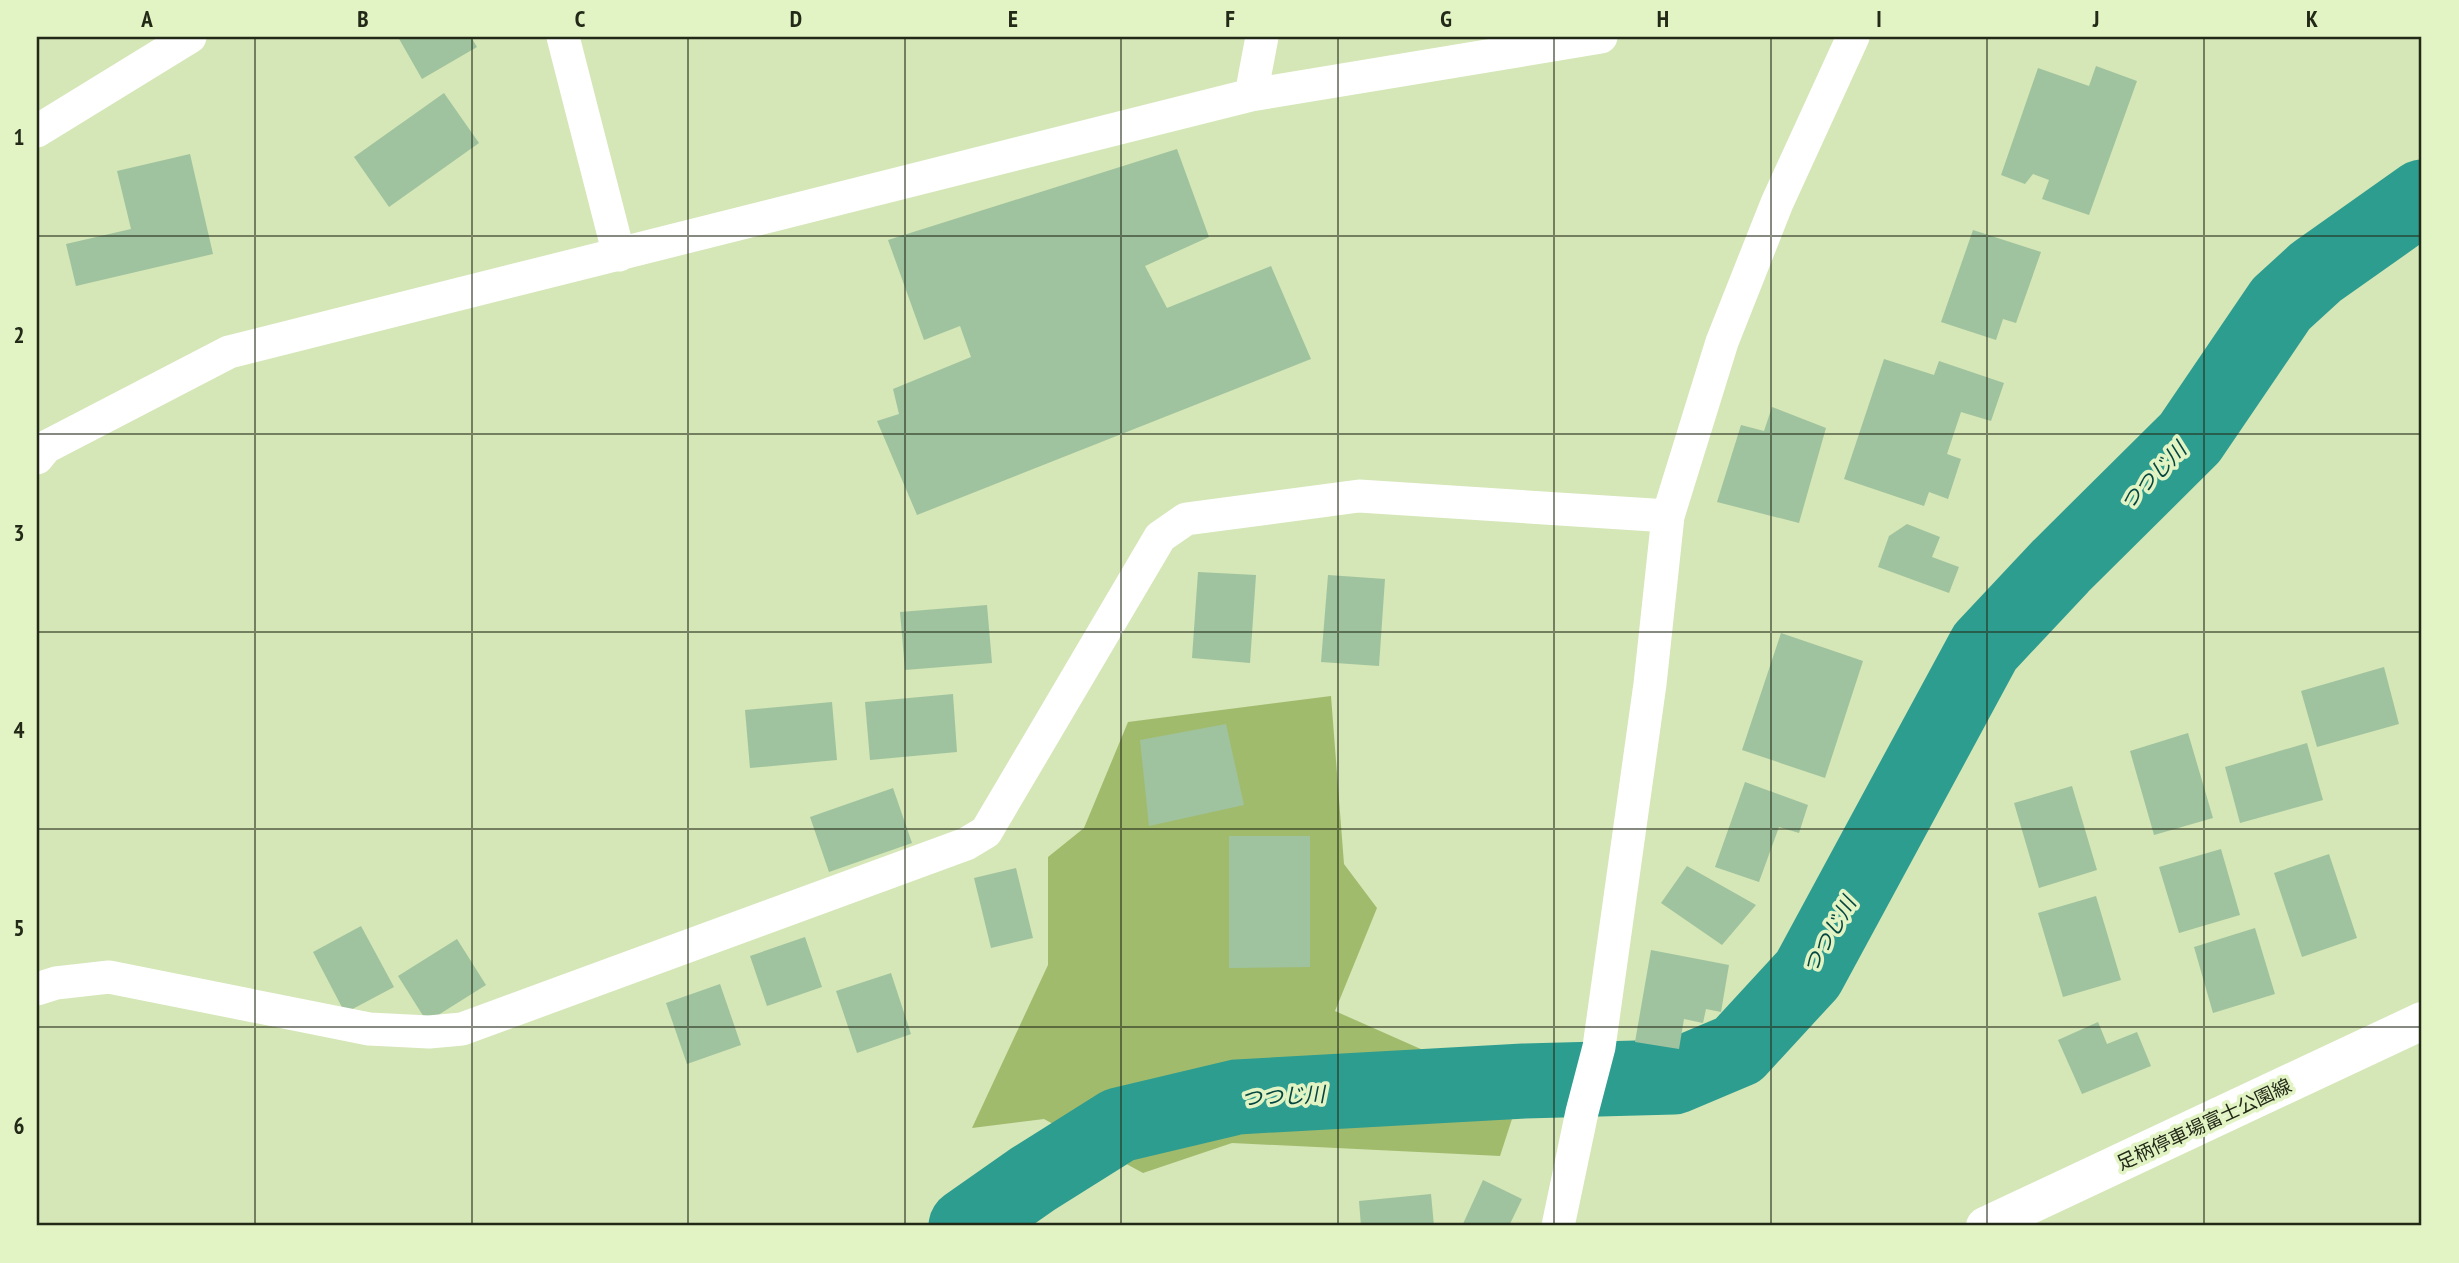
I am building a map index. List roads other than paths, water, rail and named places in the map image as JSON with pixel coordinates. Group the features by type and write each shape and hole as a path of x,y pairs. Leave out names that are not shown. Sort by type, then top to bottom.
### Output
{"main road":[{"name":"足柄停車場富士公園線","path":"1985,1226 2422,1021"}],"street":[{"path":"37,131 190,37"},
{"path":"564,37 619,255"},
{"path":"1251,95 1262,37"},
{"path":"37,457 46,447 229,352 1251,95 1601,37"},
{"path":"1558,1226 1599,1047 1650,684 1668,516 1723,342 1777,203 1853,37"},
{"path":"37,989 56,983 109,977 369,1029 462,1029 965,844 986,832 1160,537 1186,519 1359,496 1668,516"}],"waterway":[{"name":"つつじ川","path":"966,1226 1033,1179 1119,1125 1237,1097 1524,1081 1674,1077 1738,1050 1808,974 1985,647 2061,566 2190,438 2281,304 2316,272 2422,197"}]}
